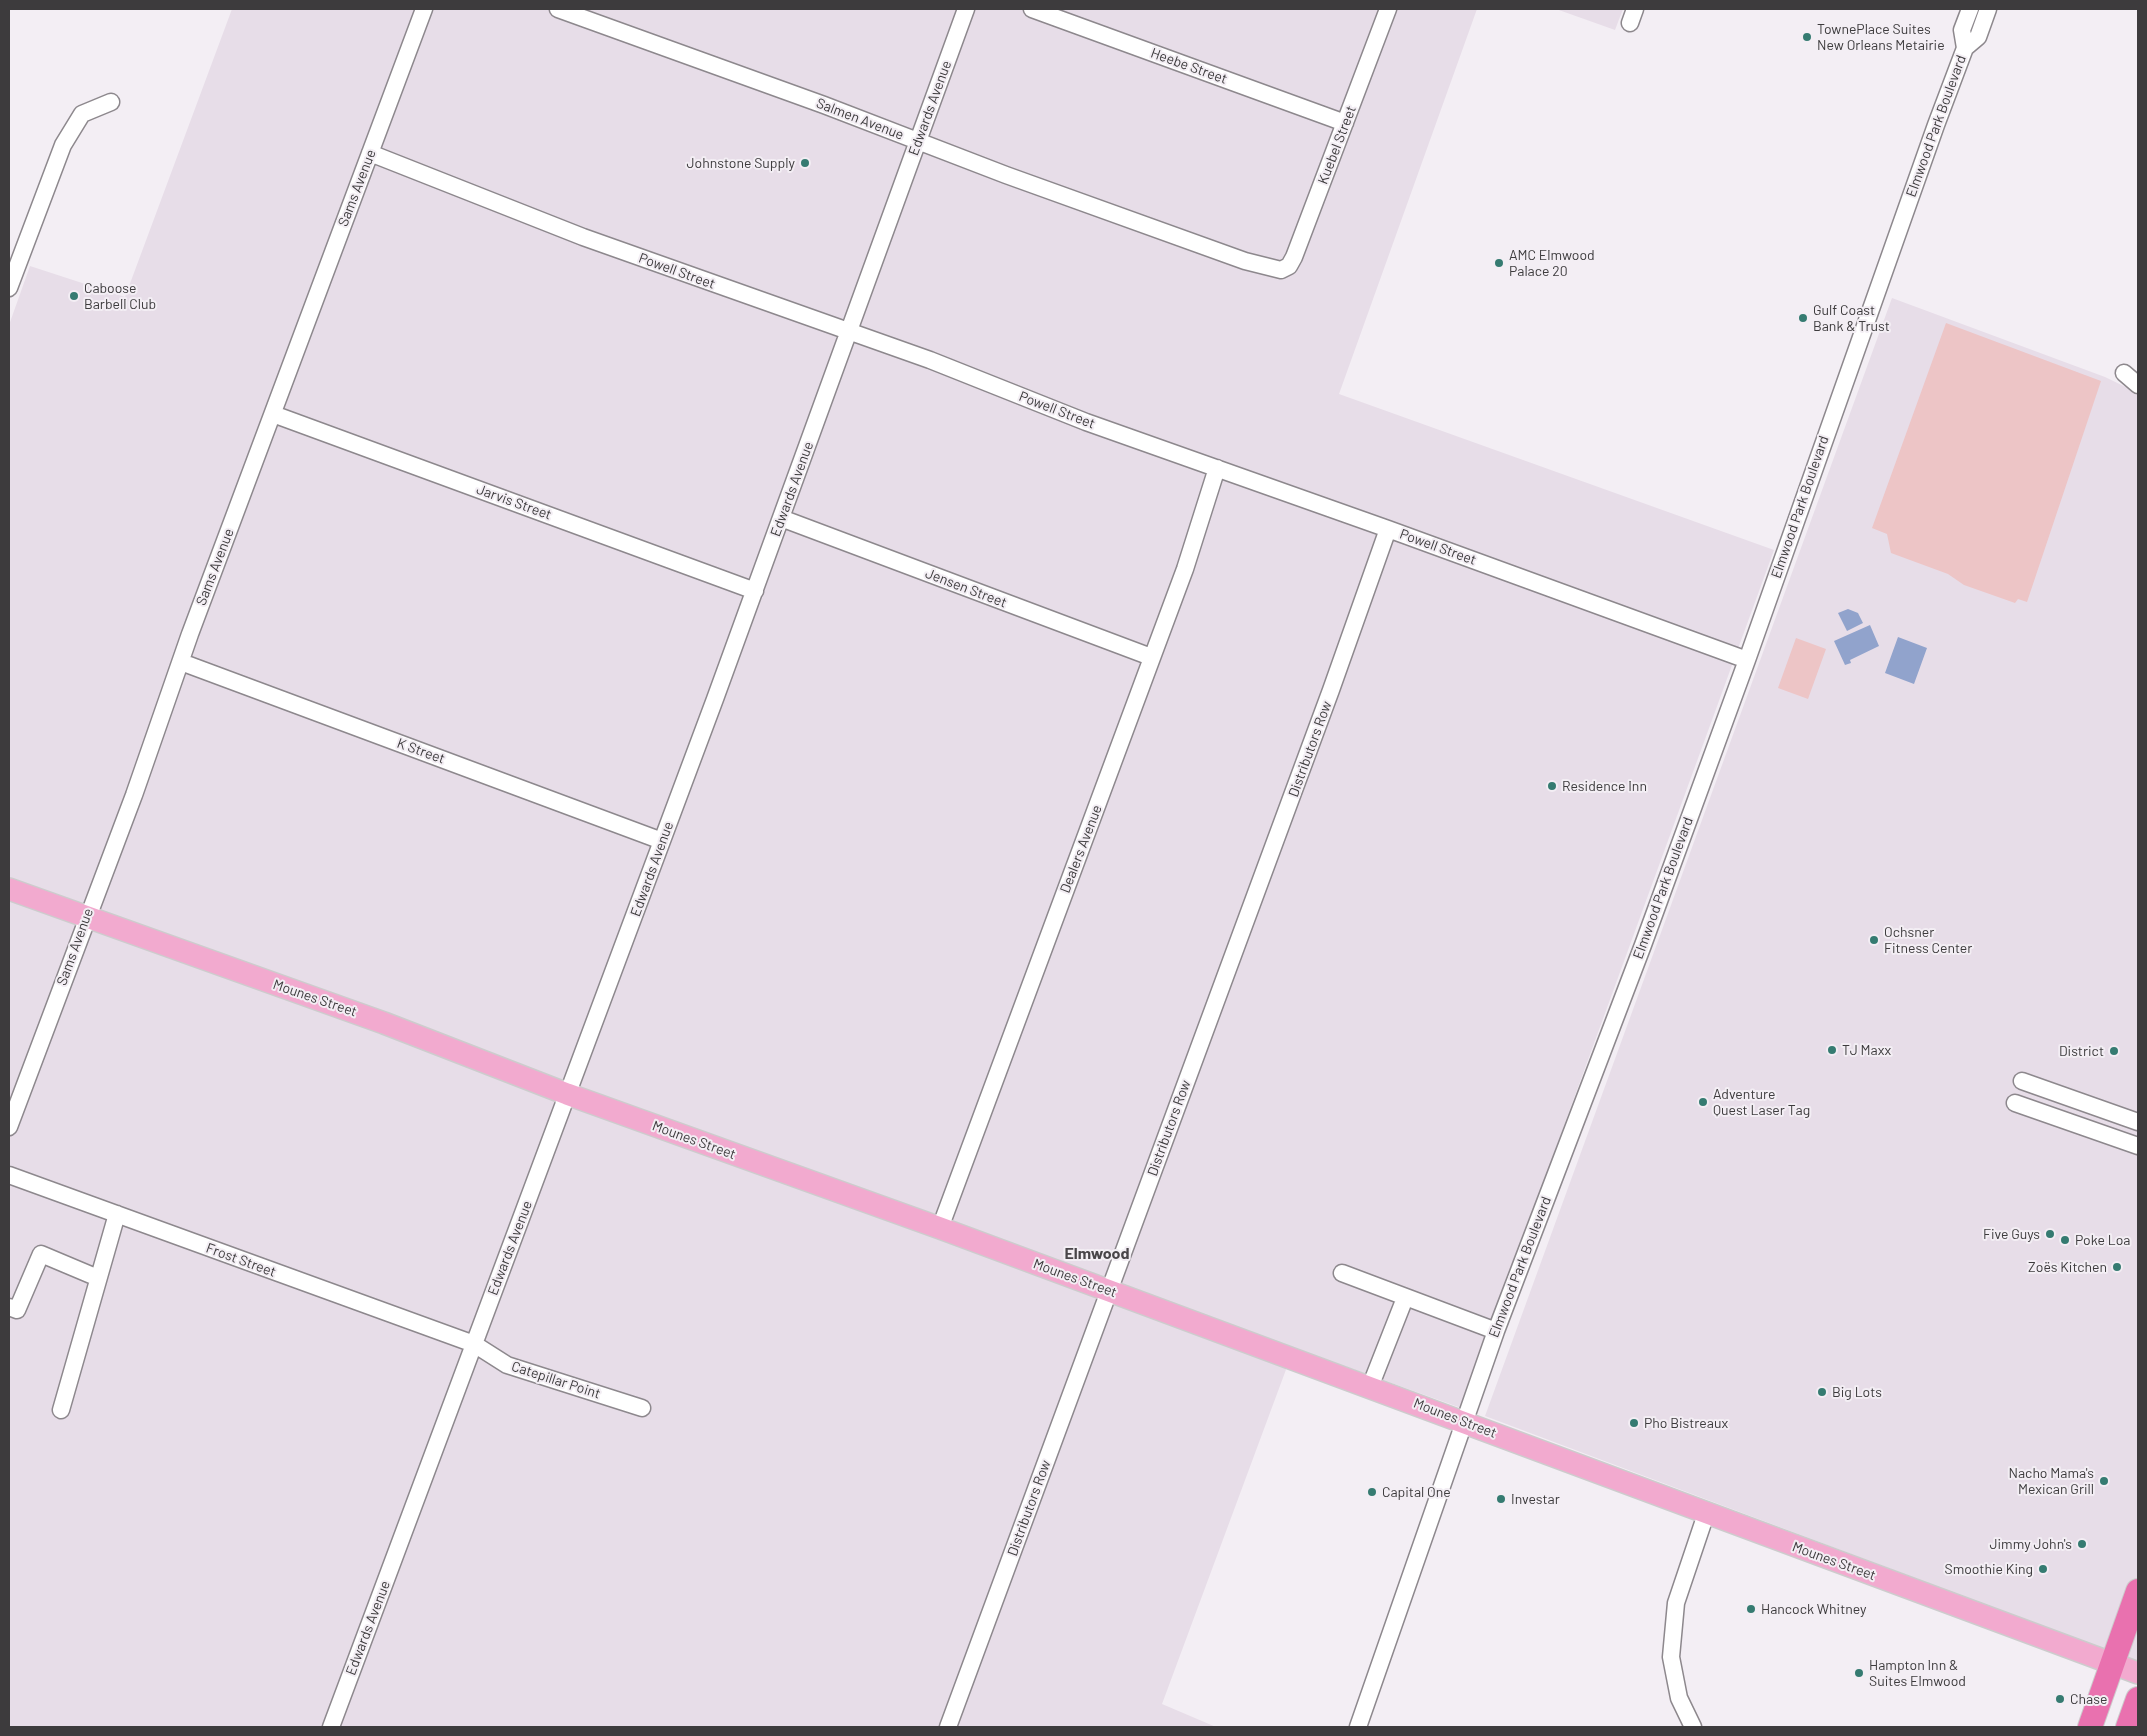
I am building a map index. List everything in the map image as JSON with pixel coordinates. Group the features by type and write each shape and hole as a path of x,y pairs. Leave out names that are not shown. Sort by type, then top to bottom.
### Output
{"highway":[{"path":"2090,1727 2138,1592"},
{"path":"2128,1727 2138,1699"}],"main road":[{"name":"Mounes Street","path":"9,889 384,1023 567,1094 940,1228 2138,1673"}],"street":[{"name":"Sams Avenue","path":"9,1127 134,794 180,662 424,9"},
{"name":"Salmen Avenue","path":"558,9 824,105 1006,175 1235,258 1276,269"},
{"name":"Edwards Avenue","path":"331,1727 755,591 966,9"},
{"name":"Heebe Street","path":"1032,9 1345,123"},
{"name":"Kuebel Street","path":"1276,269 1281,270 1289,266 1294,257 1388,9"},
{"name":"Elmwood Park Boulevard","path":"1358,1727 1496,1331 1646,938 1747,660 1879,283 1965,48 1962,30 1970,9"},
{"name":"Elmwood Park Boulevard","path":"1965,48 1978,37 1988,9"},
{"path":"9,288 63,145 82,114 111,102"},
{"name":"Powell Street","path":"370,153 584,238 930,360 1086,422 1388,529 1747,660"},
{"path":"2124,373 2138,385"},
{"name":"Jarvis Street","path":"273,414 755,591"},
{"name":"Dealers Avenue","path":"940,1228 1185,569 1217,468"},
{"name":"Jensen Street","path":"781,518 1151,657"},
{"name":"Distributors Row","path":"948,1727 1332,690 1388,529"},
{"name":"K Street","path":"180,662 662,841"},
{"path":"2022,1081 2138,1122"},
{"path":"2015,1103 2138,1146"},
{"name":"Frost Street","path":"9,1175 474,1344"},
{"path":"61,1410 117,1214"},
{"path":"9,1307 18,1310 41,1254 98,1278"},
{"path":"1342,1273 1496,1331"},
{"path":"1370,1387 1405,1298"},
{"name":"Catepillar Point","path":"474,1344 507,1365 642,1408"},
{"path":"1693,1727 1679,1698 1671,1656 1676,1603 1706,1514"}],"shaded area":[{"path":"232,9 1477,9 1339,394 1774,550 1461,1408 1294,1348 1162,1704 1216,1727 9,1727 9,325 30,266 125,297"},
{"path":"1556,9 1623,9 1615,30"},
{"path":"1892,298 2105,377 2138,393 2138,1662 1485,1416"},
{"path":"1946,323 2101,381 2027,602 2018,599 2015,603 1964,585 1948,574 1891,553 1887,534 1872,528"},
{"path":"1796,638 1826,649 1808,699 1778,688"}],"water":[{"path":"1848,609 1858,613 1863,623 1847,631 1838,613"},
{"path":"1870,625 1879,646 1850,660 1851,663 1845,665 1834,641"},
{"path":"1898,637 1927,648 1914,684 1885,673"}],"place":[{"name":"TownePlace Suites New Orleans Metairie","path":"1807,37"},
{"name":"Johnstone Supply","path":"805,163"},
{"name":"AMC Elmwood Palace 20","path":"1499,263"},
{"name":"Caboose Barbell Club","path":"74,296"},
{"name":"Gulf Coast Bank & Trust","path":"1803,318"},
{"name":"Residence Inn","path":"1552,786"},
{"name":"Ochsner Fitness Center","path":"1874,940"},
{"name":"TJ Maxx","path":"1832,1050"},
{"name":"District","path":"2114,1051"},
{"name":"Adventure Quest Laser Tag","path":"1703,1102"},
{"name":"Five Guys","path":"2050,1234"},
{"name":"Poke Loa","path":"2065,1240"},
{"name":"Zoës Kitchen","path":"2117,1267"},
{"name":"Big Lots","path":"1822,1392"},
{"name":"Pho Bistreaux","path":"1634,1423"},
{"name":"Nacho Mama's Mexican Grill","path":"2104,1481"},
{"name":"Capital One","path":"1372,1492"},
{"name":"Investar","path":"1501,1499"},
{"name":"Jimmy John's","path":"2082,1544"},
{"name":"Smoothie King","path":"2043,1569"},
{"name":"Hancock Whitney","path":"1751,1609"},
{"name":"Hampton Inn & Suites Elmwood","path":"1859,1673"},
{"name":"Chase","path":"2060,1699"}],"district":[{"name":"Elmwood","path":"1097,1254"}]}
